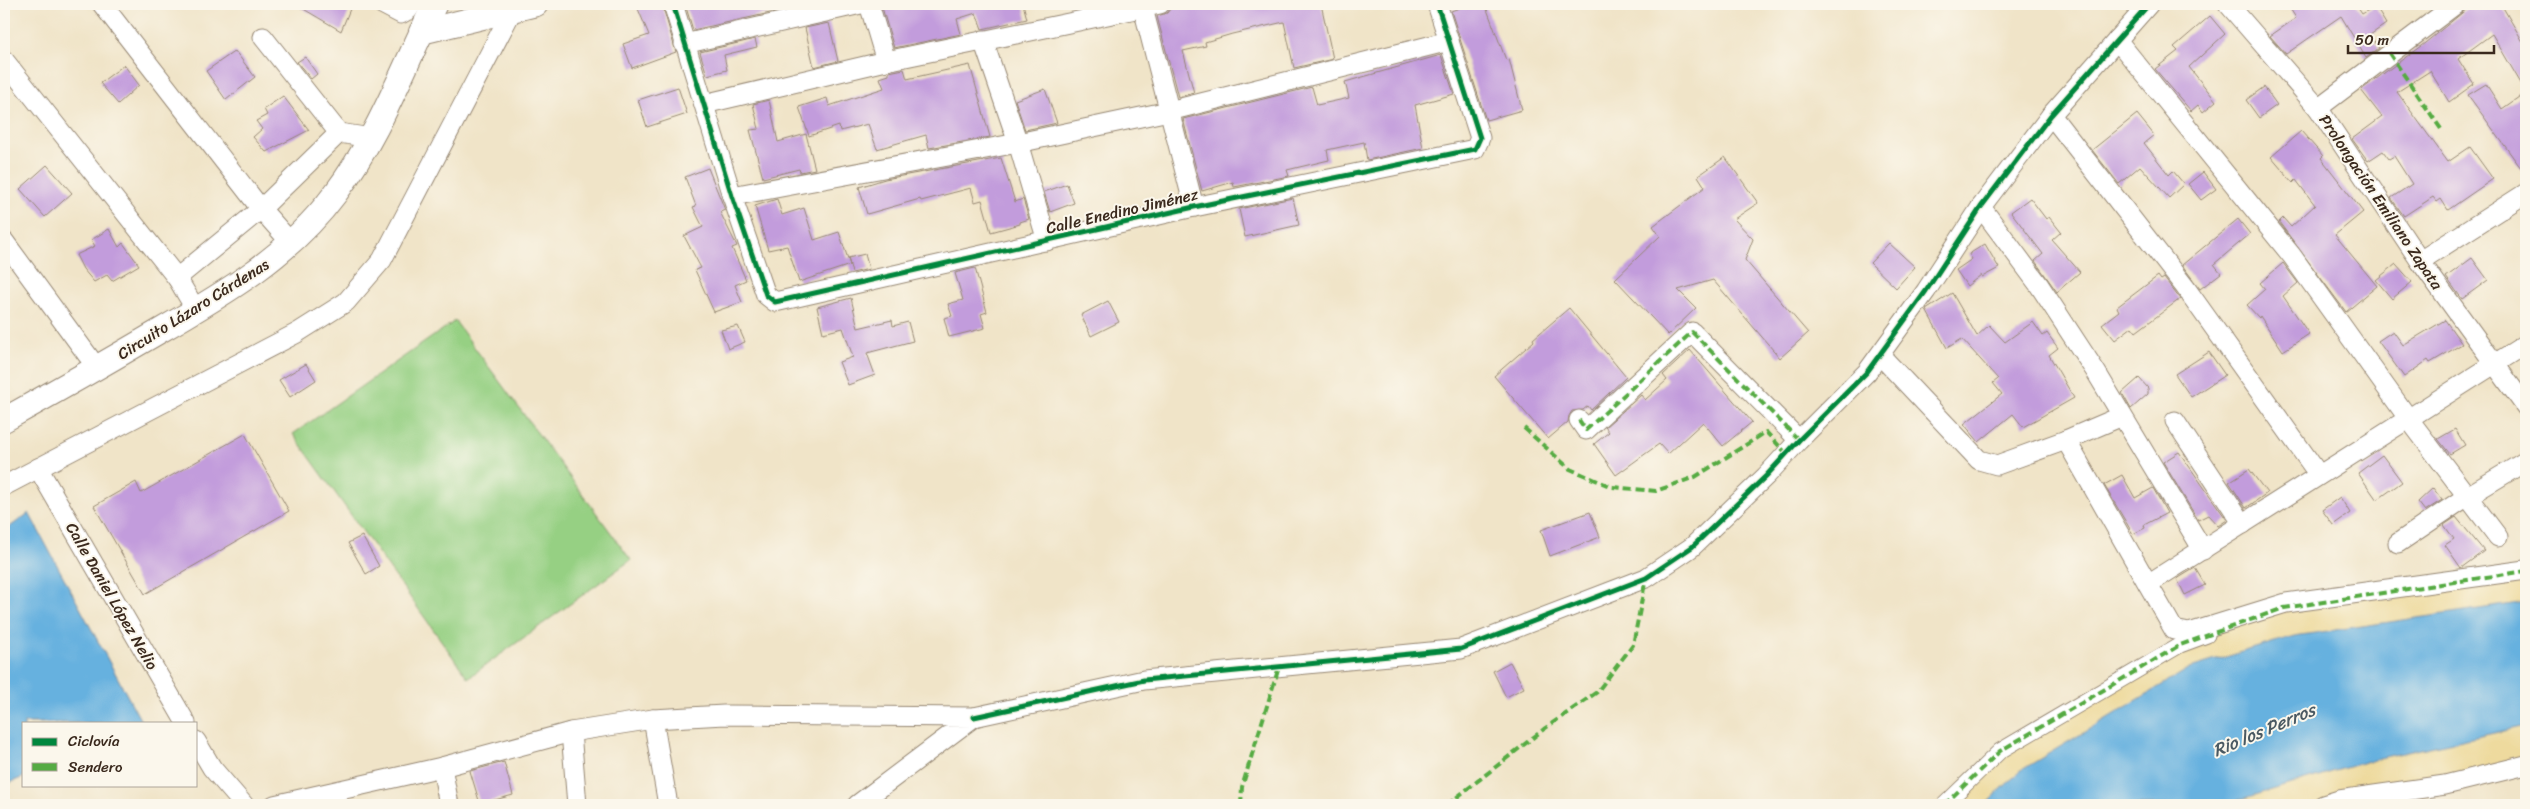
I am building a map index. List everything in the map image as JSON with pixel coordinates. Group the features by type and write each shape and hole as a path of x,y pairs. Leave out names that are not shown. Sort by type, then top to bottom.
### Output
{"street":[{"path":"102,4 261,210 292,244"},
{"path":"382,4 406,9"},
{"name":"Circuito Lázaro Cárdenas","path":"4,420 196,310 253,275 292,244 335,194 371,138 435,4"},
{"path":"421,32 503,8 536,4"},
{"path":"673,4 732,196 1018,143 1169,111 1449,41 1437,4"},
{"path":"684,44 861,4"},
{"path":"869,4 886,61"},
{"path":"274,805 442,767 571,732 653,719 724,714 974,717 1144,680 1461,649 1646,578 1692,547 1766,476 1798,440 1867,372 1926,291 1981,207 2051,115 2149,4"},
{"name":"Prolongación Emiliano Zapata","path":"2228,4 2318,108 2420,261 2526,407"},
{"path":"2318,108 2456,4"},
{"path":"704,104 886,61 1151,6 1169,111 1194,207"},
{"path":"4,486 297,333 346,302 382,260 503,8"},
{"path":"263,37 339,133 371,138"},
{"path":"983,40 1018,143 1047,241"},
{"path":"2117,40 2292,256 2408,418 2498,537"},
{"name":"Calle Enedino Jiménez","path":"732,196 766,295 775,302 1194,207 1475,149 1480,138 1449,41"},
{"path":"4,60 176,278 196,310"},
{"path":"2051,115 2185,286 2319,475"},
{"path":"176,278 261,210 339,133"},
{"path":"2420,261 2526,193"},
{"path":"1981,207 2039,286 2122,416 2203,550"},
{"path":"4,241 97,368"},
{"path":"1579,420 1586,430 1692,332 1798,440"},
{"path":"2148,584 2526,344"},
{"path":"1880,355 1979,460 1997,465 2066,440 2122,416"},
{"path":"2175,421 2243,524"},
{"path":"2066,440 2174,630 2189,633 2286,603 2526,571"},
{"path":"2398,543 2466,497 2526,462"},
{"name":"Calle Daniel López Nelio","path":"38,468 185,722"},
{"path":"1944,805 2000,751 2180,645 2284,608 2526,571"},
{"path":"857,805 974,717"},
{"path":"653,719 668,805"},
{"path":"571,732 577,805"},
{"path":"198,744 212,768 244,805"},
{"path":"2323,805 2339,800 2367,801 2445,785 2526,765"},
{"path":"442,767 449,805"}],"green space":[{"path":"455,321 631,560 468,678 293,434"}],"sand":[{"path":"2526,571 2526,765 2323,805 1944,805 2000,751 2180,645 2284,608"}],"water":[{"path":"29,513 141,722 22,722 22,778 4,785 4,531"},
{"name":"Rio los Perros","path":"2526,602 2526,726 2375,759 2222,805 1985,805 2020,771 2190,668 2294,636"}],"building":[{"path":"295,4 341,4 350,9 341,31"},
{"path":"636,4 662,4 676,52 632,68 623,44 649,35"},
{"path":"685,4 811,4 693,30"},
{"path":"881,4 1023,4 1027,19 982,29 976,13 957,19 961,34 894,48"},
{"path":"1185,4 1229,4 1230,9 1250,4 1321,4 1333,59 1294,68 1284,22 1232,34 1205,42 1206,46 1183,51 1194,93 1178,97 1157,16 1167,13 1171,8"},
{"path":"1470,4 1485,4 1506,60 1509,59 1522,110 1486,120 1451,11"},
{"path":"2287,4 2359,4 2356,5 2362,14 2375,6 2386,24 2370,35 2379,48 2366,58 2341,16 2286,54 2270,36 2296,18"},
{"path":"2473,4 2501,4 2526,47 2526,92 2492,34 2458,59 2474,84 2449,102 2430,71 2397,92 2448,162 2470,147 2493,179 2448,210 2441,199 2437,202 2433,197 2404,216 2391,198 2412,184 2394,156 2389,159 2383,151 2368,161 2352,139 2382,117 2361,90 2425,43"},
{"path":"2210,16 2225,34 2189,67 2216,101 2203,112 2198,105 2191,111 2155,69 2178,51 2174,47"},
{"path":"829,23 838,61 814,67 805,28"},
{"path":"755,39 757,47 724,55 727,70 707,75 700,52"},
{"path":"235,51 255,77 226,100 206,71"},
{"path":"1441,55 1454,94 1415,105 1423,148 1367,160 1364,142 1327,150 1329,160 1287,170 1289,176 1234,187 1233,182 1202,191 1183,119 1312,87 1317,105 1349,98 1345,82"},
{"path":"305,57 317,74 311,79 297,62"},
{"path":"124,65 139,85 118,104 100,83"},
{"path":"970,65 990,137 929,148 926,135 877,149 868,124 840,131 839,126 809,136 799,107 827,98 829,106 884,88 880,78 889,75 889,72 904,69 907,79"},
{"path":"2486,84 2502,109 2526,92 2526,175 2468,95"},
{"path":"678,87 687,114 647,127 638,100"},
{"path":"2264,87 2277,105 2259,118 2246,100"},
{"path":"1045,89 1057,123 1025,130 1015,100"},
{"path":"283,96 309,130 266,152 253,137 262,129 256,121 267,115 264,109"},
{"path":"769,100 778,142 806,134 815,169 800,172 799,169 763,178 750,130 759,129 753,104"},
{"path":"2137,114 2154,135 2144,143 2169,175 2173,171 2184,184 2169,198 2140,166 2119,184 2092,150"},
{"path":"2301,131 2323,156 2321,158 2363,212 2335,235 2377,286 2346,312 2279,222 2283,218 2291,227 2315,205 2296,180 2293,183 2271,157"},
{"path":"1725,157 1758,203 1734,219 1753,239 1745,260 1808,333 1780,358 1713,280 1678,290 1696,308 1668,335 1615,279 1660,236 1653,226 1705,187 1698,176"},
{"path":"1001,158 1015,202 1023,199 1029,219 1020,222 1020,224 991,232 982,200 975,202 971,188 921,201 920,199 867,214 859,187 885,179"},
{"path":"47,165 72,193 45,217 20,189"},
{"path":"708,168 725,210 720,212 737,246 732,248 746,280 735,285 742,302 714,312 695,270 701,268 684,236 703,227 693,207 696,206 685,177"},
{"path":"2203,172 2216,189 2201,200 2188,184"},
{"path":"1067,184 1074,203 1050,212 1044,192"},
{"path":"1293,198 1299,225 1245,237 1239,209"},
{"path":"2030,198 2046,219 2049,217 2061,232 2052,240 2080,272 2057,292 2035,261 2043,254 2011,212"},
{"path":"777,199 782,215 804,208 814,240 839,232 850,265 799,282 787,246 768,250 755,206"},
{"path":"2238,219 2250,234 2214,264 2221,273 2200,289 2182,265"},
{"path":"109,229 119,247 123,243 139,265 112,281 107,275 94,282 83,269 76,255 95,246 91,240"},
{"path":"1889,243 1915,267 1896,288 1870,263"},
{"path":"1985,244 1999,268 1982,277 1981,275 1967,286 1956,270 1972,259 1969,254"},
{"path":"865,254 869,269 852,273 848,258"},
{"path":"2472,258 2488,280 2462,299 2446,277"},
{"path":"2283,263 2298,283 2283,296 2309,334 2283,351 2260,316 2259,318 2247,305 2265,289 2260,283"},
{"path":"2396,264 2412,282 2392,299 2376,280"},
{"path":"975,268 987,312 981,314 985,328 949,337 944,318 952,316 948,304 963,300 955,273"},
{"path":"2158,276 2161,280 2164,278 2180,299 2136,332 2132,327 2115,340 2102,324 2119,311 2117,307"},
{"path":"1952,293 1977,336 1989,325 2005,342 2033,322 2043,336 2047,333 2058,348 2049,355 2074,398 2023,427 2013,414 1979,442 1964,424 2002,394 1993,383 1998,379 1962,339 1947,348 1926,310"},
{"path":"851,298 858,328 892,320 893,326 908,322 913,341 867,353 875,375 848,385 839,362 853,357 843,328 823,333 817,307"},
{"path":"1108,301 1119,322 1091,336 1081,315"},
{"path":"1569,308 1626,377 1591,410 1588,406 1583,410 1572,411 1568,422 1548,439 1494,376"},
{"path":"2445,320 2462,344 2430,363 2428,360 2404,377 2378,341 2393,331 2403,345"},
{"path":"738,326 745,342 728,349 721,330"},
{"path":"1690,350 1752,422 1723,446 1703,422 1668,454 1659,444 1616,475 1594,444 1609,432 1605,427 1641,395 1645,400 1667,380 1663,375"},
{"path":"2209,352 2225,375 2191,397 2175,374"},
{"path":"306,364 316,380 290,397 279,380"},
{"path":"2139,378 2148,388 2148,394 2131,409 2122,393"},
{"path":"2455,429 2465,445 2450,454 2438,439"},
{"path":"245,434 289,511 145,594 94,506 136,482 141,493"},
{"path":"2179,452 2227,520 2218,526 2208,515 2198,520 2163,462"},
{"path":"2382,455 2402,482 2377,500 2358,473"},
{"path":"2249,469 2267,493 2246,508 2229,482"},
{"path":"2122,475 2135,498 2153,488 2167,513 2144,525 2145,528 2133,534 2104,485"},
{"path":"2433,488 2442,500 2425,511 2418,502"},
{"path":"2340,497 2350,513 2333,525 2322,510"},
{"path":"1590,512 1600,537 1550,556 1541,530"},
{"path":"2456,517 2484,551 2461,568 2445,545 2454,539 2444,525"},
{"path":"362,536 379,566 366,574 348,543"},
{"path":"2195,568 2205,585 2185,595 2177,579"},
{"path":"1510,662 1524,688 1506,697 1493,671"},
{"path":"504,762 513,795 480,804 470,771"}],"marked path":[{"path":"2389,53 2441,129"},
{"path":"1579,420 1586,430 1692,332 1799,440"},
{"path":"1524,428 1570,469 1612,487 1656,491 1695,477 1766,432 1786,453"},
{"path":"1944,805 2000,751 2180,645 2284,608 2526,571"},
{"path":"1447,805 1544,729 1597,692 1633,645 1646,578"},
{"path":"1241,805 1242,787 1279,667"}],"cycle path":[{"path":"673,4 732,196 766,295 775,302 1194,207 1475,149 1480,138 1437,4"},
{"path":"974,717 1144,680 1461,649 1646,578 1692,547 1766,476 1867,372 1926,291 1981,207 2051,115 2149,4"}]}
